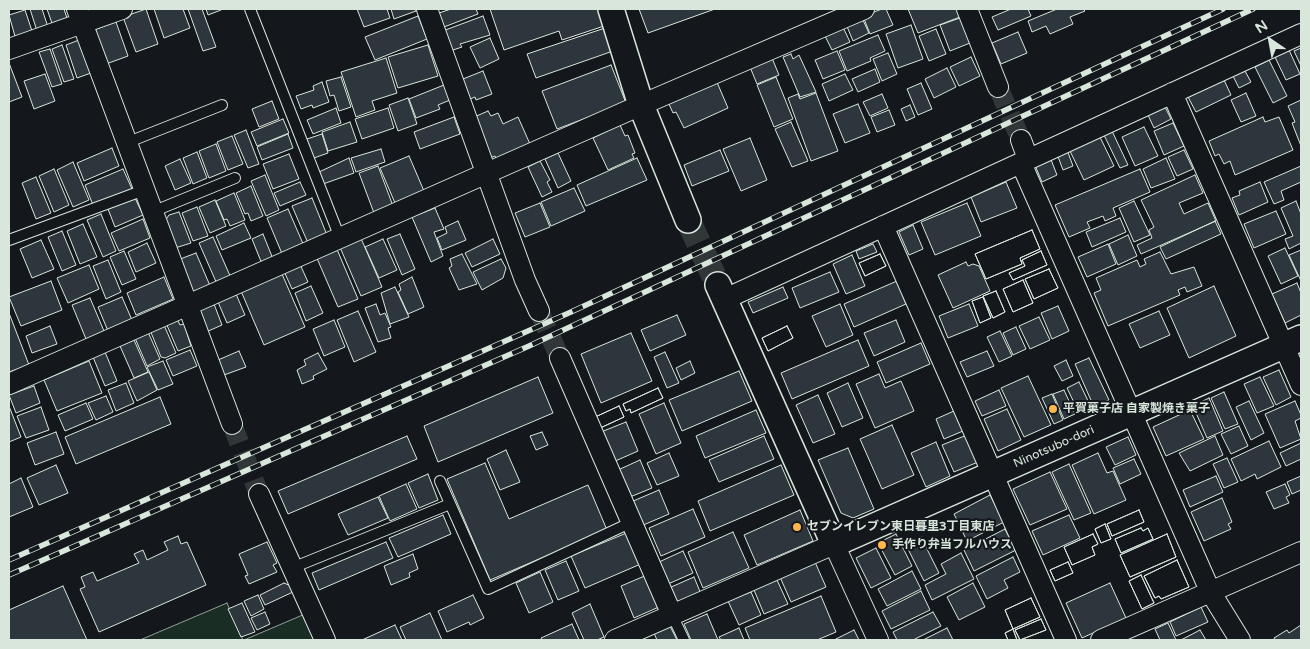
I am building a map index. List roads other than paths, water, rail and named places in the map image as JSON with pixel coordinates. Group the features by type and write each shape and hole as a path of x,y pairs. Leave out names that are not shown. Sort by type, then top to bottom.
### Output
{"street":[{"path":"9,49 80,16 122,9"},
{"path":"427,9 525,280 539,311"},
{"path":"611,9 641,105 688,220"},
{"path":"9,384 641,105 864,9"},
{"path":"967,9 998,87"},
{"path":"80,16 232,424"},
{"path":"878,640 722,292 882,226 1301,34"},
{"path":"1172,93 1292,342 1301,385"},
{"path":"1021,140 1025,161 1131,413 1211,593 1240,640"},
{"path":"882,226 1066,640"},
{"name":"Ninotsubo-dori","path":"834,544 1292,342"},
{"path":"560,358 672,615"},
{"path":"259,494 325,640"},
{"path":"615,640 834,544"},
{"path":"1101,640 1301,552"}],"lane":[{"path":"250,9 340,238"},
{"path":"126,142 222,105"},
{"path":"152,212 235,178"},
{"path":"9,240 144,190"},
{"path":"440,481 488,589 632,522"},
{"path":"292,568 450,504"},
{"path":"672,615 684,640"}],"tunnel":[{"path":"998,87 1021,140"},
{"path":"688,220 718,285"},
{"path":"539,311 560,358"},
{"path":"232,424 259,494"}],"railway":[{"path":"9,560 571,312 1223,9"},
{"path":"9,575 529,346 1253,9"}],"place":[{"name":"平賀菓子店 自家製焼き菓子","path":"1053,409"},
{"name":"セブンイレブン東日暮里3丁目東店","path":"797,527"},
{"name":"手作り弁当フルハウス","path":"882,545"}]}
